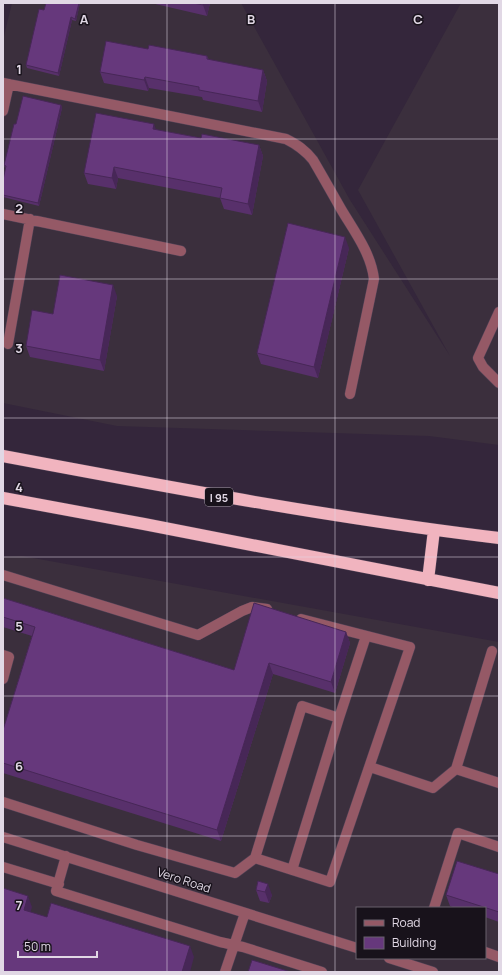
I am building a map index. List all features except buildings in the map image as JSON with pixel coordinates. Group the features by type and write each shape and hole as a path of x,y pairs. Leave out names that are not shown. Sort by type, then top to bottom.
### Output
{"highway":[{"name":"I 95","path":"4,456 211,496 324,514 499,538"},
{"path":"3,498 499,593"},
{"path":"428,580 434,530"}],"street":[{"path":"3,110 6,83 286,139 297,144 307,152 357,235 373,267 374,278 350,394"},
{"path":"3,214 181,251"},
{"path":"8,344 30,219"},
{"path":"499,312 478,358 483,366 499,383"},
{"path":"3,575 198,635 252,607 279,612"},
{"path":"255,858 330,882 410,647 293,616"},
{"path":"292,870 366,636"},
{"path":"370,767 433,788 456,769 492,651"},
{"path":"3,655 9,657 3,679"},
{"path":"3,802 137,845 235,873 255,858 302,706 339,718"},
{"path":"456,769 499,783"},
{"path":"434,907 458,833 499,847"},
{"name":"Vero Road","path":"3,837 356,948"},
{"path":"66,856 56,892 322,972"},
{"path":"3,867 59,884"},
{"path":"225,972 245,913"},
{"path":"486,952 499,956"},
{"path":"396,959 417,962 433,972"}],"shaded area":[{"path":"12,3 241,3 350,200 450,356 358,190 461,3 499,3 499,445 429,436 117,426 3,403 3,40"},
{"path":"22,556 499,642 499,972 3,972 3,557"}]}
